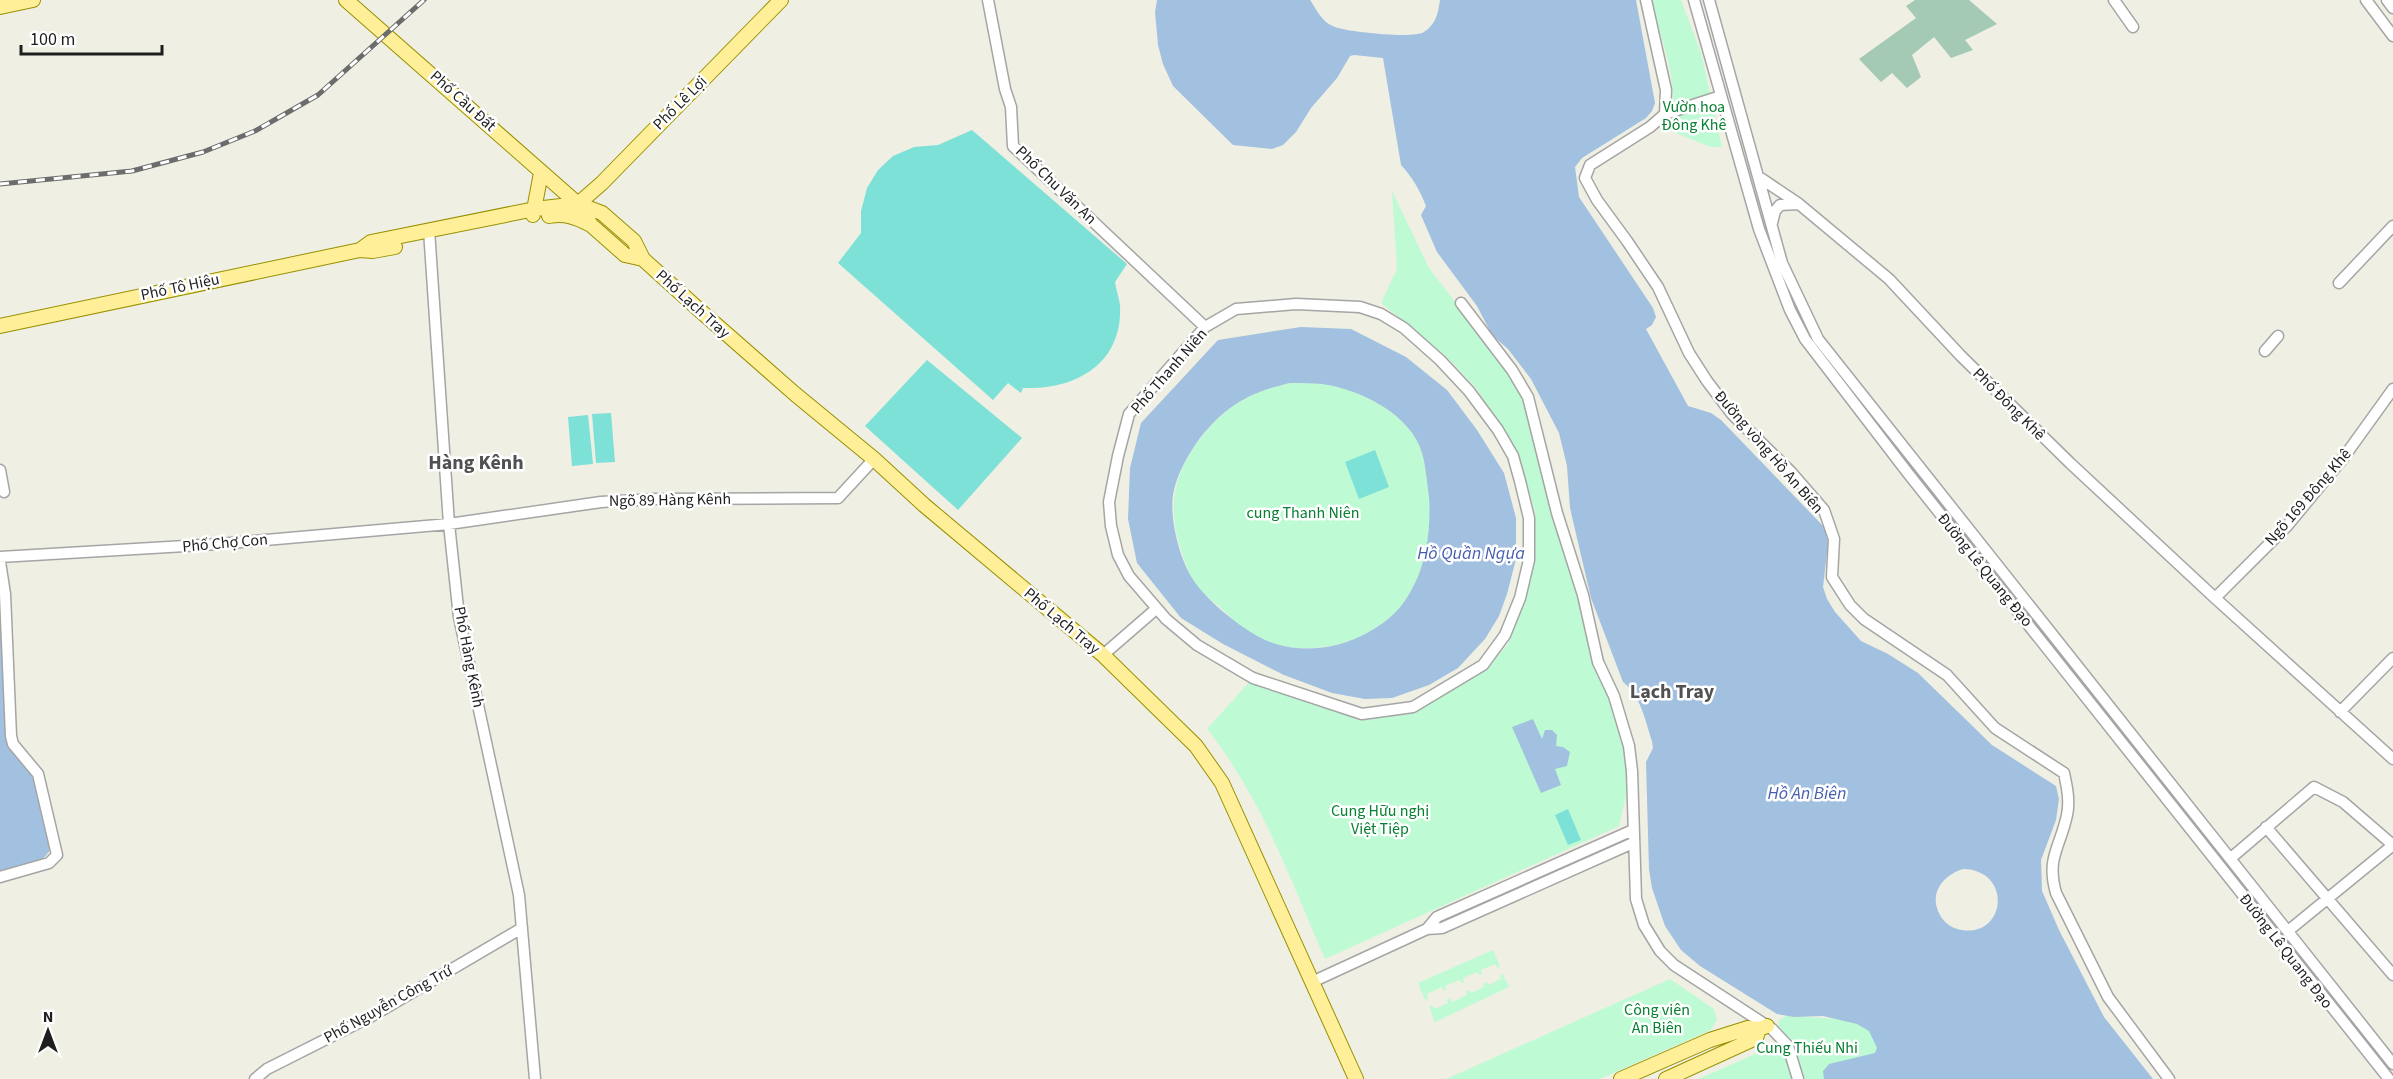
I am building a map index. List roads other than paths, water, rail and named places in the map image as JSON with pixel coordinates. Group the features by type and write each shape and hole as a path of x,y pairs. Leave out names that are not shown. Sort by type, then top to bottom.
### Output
{"main road":[{"path":"0,7 33,0"},
{"name":"Phố Cầu Đất","path":"346,0 578,204"},
{"name":"Phố Lê Lợi","path":"578,204 602,183 781,0"},
{"path":"534,214 541,173"},
{"name":"Phố Tô Hiệu","path":"0,326 360,250 374,251 429,235 578,204"},
{"name":"Phố Lạch Tray","path":"578,204 591,225 625,255 643,259"},
{"name":"Phố Lạch Tray","path":"578,204 606,216 634,241 643,259 782,383 874,459 924,506 1103,655 1189,739 1222,783 1356,1079"},
{"name":"Phố Tô Hiệu","path":"534,214 560,214 576,217 591,225"},
{"path":"1621,1079 1710,1040 1748,1028 1763,1028"},
{"path":"1666,1079 1755,1038 1763,1028"}],"street":[{"name":"Phố Chu Văn An","path":"988,0 1005,89 1011,107 1013,146 1205,327"},
{"path":"1646,0 1666,90 1665,114"},
{"name":"Đường Lê Quang Đạo","path":"1694,0 1743,180 1759,229 1790,310 1805,339 1831,375 2389,1079"},
{"path":"1709,0 1759,177 1743,180"},
{"path":"2114,0 2133,27"},
{"path":"2366,0 2393,36"},
{"path":"2387,0 2393,8"},
{"name":"Đường vòng Hồ An Biên","path":"1721,96 1665,114 1650,127 1590,165 1585,178 1597,200 1628,241 1658,288 1689,353 1707,381 1732,414 1791,472 1824,510 1834,539 1832,578 1850,605 1864,619 1947,675 1995,728 2064,773 2068,793 2067,814 2052,860 2052,877 2056,893 2108,997 2169,1079"},
{"name":"Đường Lê Quang Đạo","path":"1759,177 1782,263 1818,339 2393,1064"},
{"name":"Phố Đông Khê","path":"1759,177 1799,204 1889,279 2007,402 2215,598 2393,759"},
{"path":"1772,224 1775,211 1780,205 1799,204"},
{"path":"2339,283 2393,226"},
{"name":"Phố Hàng Kênh","path":"429,235 449,524 461,626 519,895 535,1079"},
{"path":"1461,303 1512,370 1528,397 1557,513 1583,595 1598,662 1614,696 1625,729 1632,771 1636,899 1644,925 1660,951 1674,965 1788,1046 1798,1079"},
{"name":"Phố Thanh Niên","path":"1296,304 1360,307 1381,314 1404,327 1469,391 1508,447 1518,473 1529,518 1529,560 1520,598 1505,635 1483,665 1413,707 1362,714 1253,678 1197,645 1156,609 1129,576 1118,555 1111,526 1109,502 1118,456 1130,414 1205,327 1236,309 1296,304"},
{"path":"2265,351 2278,336"},
{"name":"Ngõ 169 Đông Khê","path":"2215,598 2287,526 2344,457 2393,389"},
{"name":"Ngõ 89 Hàng Kênh","path":"449,524 601,502 656,499 838,498 874,459"},
{"path":"0,470 4,492"},
{"name":"Phố Chợ Con","path":"0,558 219,544 449,524"},
{"path":"0,562 5,594 11,736 13,744 38,774 57,855 49,863 0,877"},
{"path":"1103,655 1156,609"},
{"path":"2340,712 2393,658"},
{"path":"2230,858 2314,787 2343,801 2393,845 2288,931"},
{"path":"2266,827 2393,975"},
{"path":"1427,929 1437,917 1633,830"},
{"path":"1312,982 1427,929 1442,928 1633,843"},
{"path":"1543,870 1548,881"},
{"path":"1498,890 1503,901"},
{"name":"Phố Nguyễn Công Trứ","path":"255,1079 267,1069 372,1016 522,928"}],"water":[{"name":"Hồ An Biên","path":"1157,0 1310,0 1323,19 1335,27 1366,33 1408,35 1424,32 1431,26 1440,0 1636,0 1655,103 1646,118 1582,158 1575,167 1579,197 1653,308 1656,317 1652,325 1646,329 1688,406 1711,413 1721,420 1825,528 1828,544 1823,587 1835,612 1861,641 1888,654 1918,673 1992,745 2056,786 2059,799 2056,820 2041,860 2042,891 2059,930 2104,1017 2153,1079 1824,1079 1823,1071 1829,1064 1875,1053 1877,1048 1869,1031 1857,1024 1823,1016 1794,1017 1777,1014 1700,966 1681,950 1665,926 1652,888 1649,869 1646,762 1653,748 1652,741 1638,701 1623,682 1591,598 1570,508 1567,466 1559,433 1531,379 1508,349 1492,335 1477,306 1437,252 1421,215 1426,206 1424,200 1401,165 1383,58 1350,56 1337,78 1311,108 1296,132 1283,145 1272,149 1233,145 1173,86 1163,64 1158,45 1155,12","holes":["1963,869 1979,872 1990,880 1996,891 1998,903 1995,914 1988,924 1977,929 1962,930 1952,927 1942,918 1937,907 1939,886 1949,876"]},
{"name":"Hồ Quần Ngựa","path":"1301,327 1351,329 1406,357 1447,390 1477,430 1504,473 1516,518 1516,559 1499,616 1485,639 1458,668 1429,685 1392,698 1365,699 1332,693 1284,675 1223,644 1181,618 1137,563 1128,519 1130,468 1141,423 1218,340","holes":["1290,383 1322,384 1352,391 1395,415 1407,426 1422,453 1429,497 1429,531 1425,554 1414,585 1405,601 1389,618 1367,633 1323,648 1287,647 1276,644 1254,634 1218,607 1207,597 1187,569 1179,548 1172,511 1174,490 1184,463 1210,427 1239,402 1262,391"]},
{"path":"0,583 7,741 33,776 51,849 44,858 0,873"},
{"path":"1533,719 1542,739 1545,730 1552,730 1557,735 1556,746 1563,747 1570,752 1567,766 1555,769 1561,785 1541,793 1512,727"}],"railway":[{"path":"0,184 132,171 203,152 255,131 318,95 424,0"}],"district":[{"name":"Hàng Kênh","path":"476,463"},
{"name":"Lạch Tray","path":"1672,692"}],"park label":[{"name":"Vườn hoa Đông Khê","path":"1694,116"},
{"name":"cung Thanh Niên","path":"1303,513"},
{"name":"Cung Hữu nghị Việt Tiệp","path":"1380,820"},
{"name":"Công viên An Biên","path":"1657,1019"},
{"name":"Cung Thiếu Nhi","path":"1807,1048"}]}
